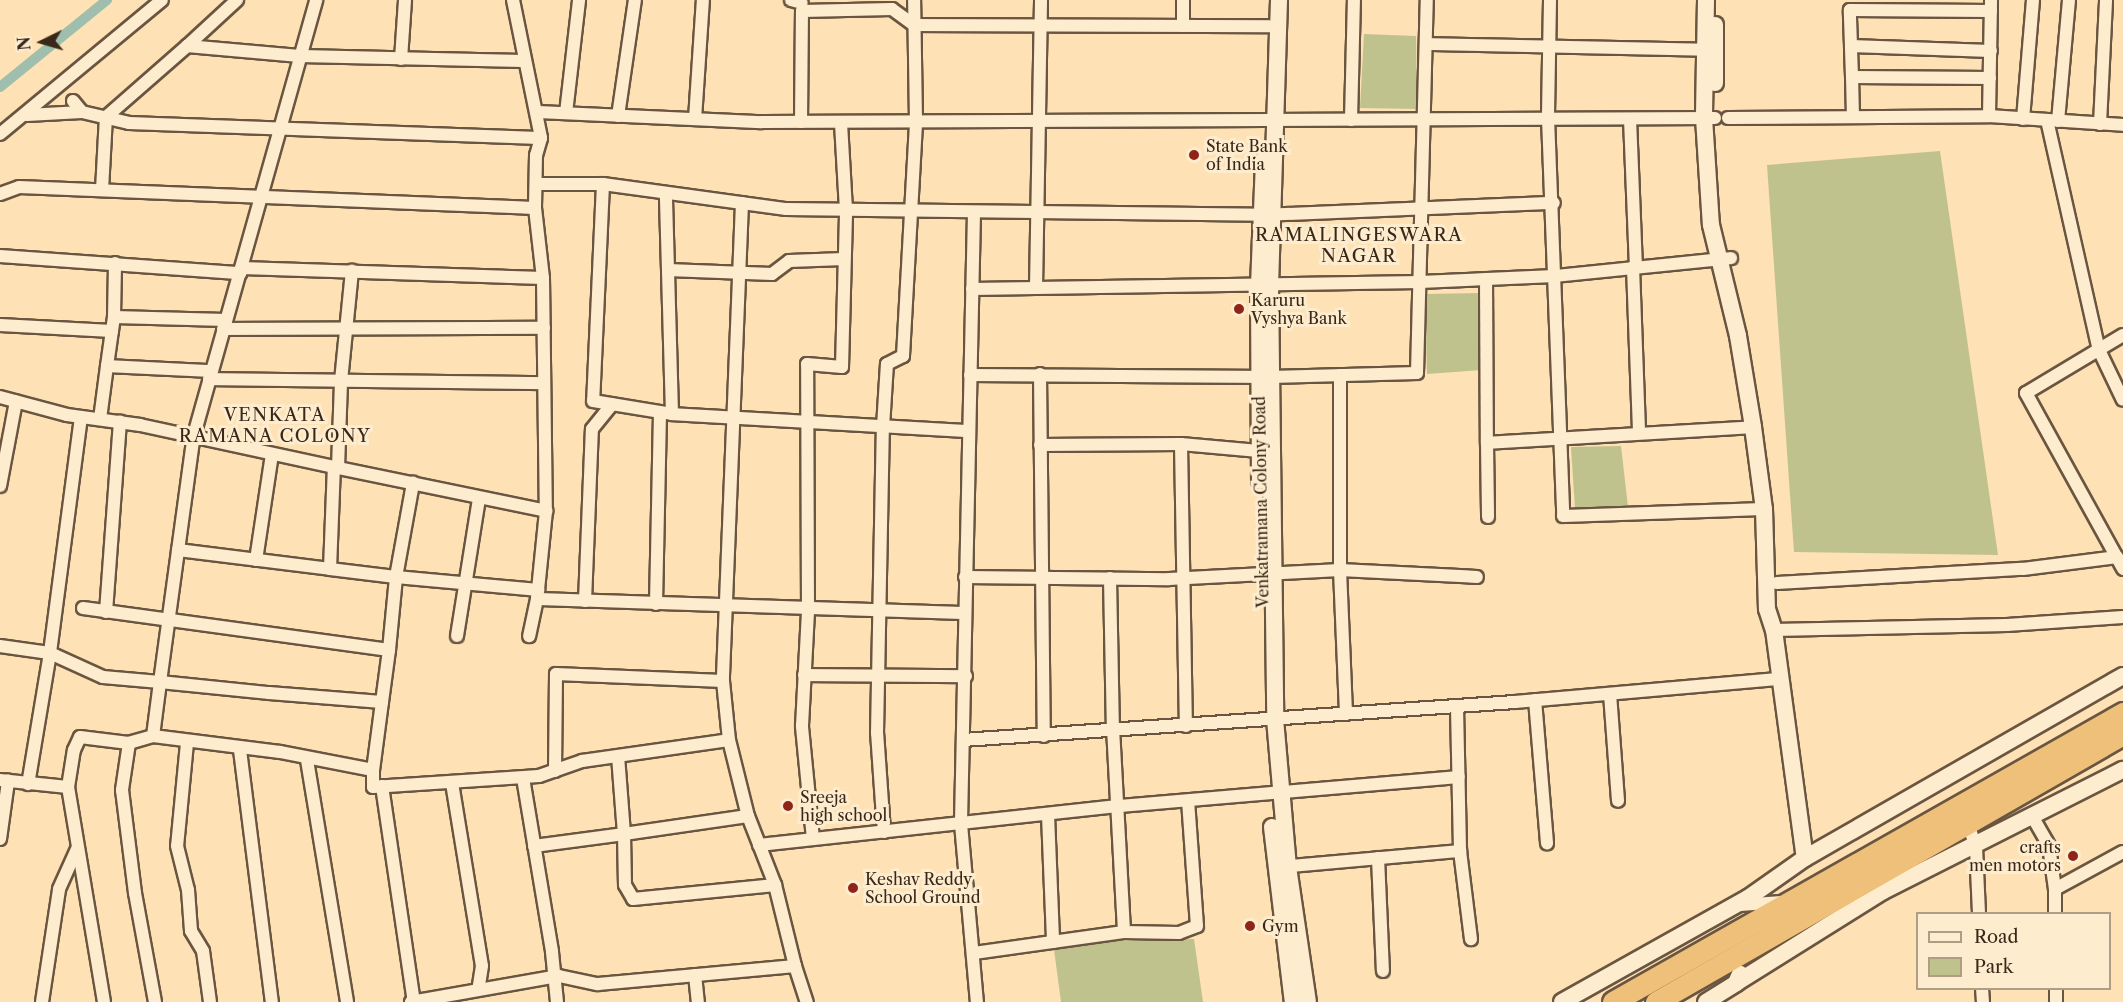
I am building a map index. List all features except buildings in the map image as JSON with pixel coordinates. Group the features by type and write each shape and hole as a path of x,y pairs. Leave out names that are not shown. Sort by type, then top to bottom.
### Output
{"highway":[{"path":"1613,1002 2123,713"},
{"path":"1656,1002 2123,734"}],"street":[{"path":"0,134 162,0"},
{"path":"102,190 106,117 237,0"},
{"path":"153,736 194,435 224,324 282,129 316,0"},
{"path":"401,58 405,0"},
{"path":"513,0 523,61 538,112 541,138 535,208 543,278 546,512 538,594 529,636"},
{"path":"566,113 579,0"},
{"path":"618,116 635,0"},
{"path":"696,119 704,0"},
{"path":"884,832 877,733 883,427 887,363 903,356 916,121 914,0"},
{"path":"1036,288 1041,124 1041,0"},
{"path":"1183,0 1183,26"},
{"name":"Venkatramana Colony Road","path":"1269,0 1271,122 1265,286 1265,376 1259,451 1274,794 1293,1002"},
{"path":"1271,122 1279,0"},
{"path":"1351,120 1354,0"},
{"path":"970,375 1265,376 1417,373 1427,0"},
{"path":"1550,0 1548,118 1554,203 1563,516 1764,509"},
{"path":"1706,0 1716,118 1711,138 1714,181 1711,225 1726,259 1771,487 1777,583 1774,630 1805,858"},
{"path":"1709,50 1716,0"},
{"path":"2023,119 2033,0"},
{"path":"2069,0 2053,121 2099,350 2123,400"},
{"path":"2100,124 2106,0"},
{"path":"801,122 799,3 892,9 914,25 1269,26"},
{"path":"1853,117 1850,10 1868,5 1991,6 1989,116"},
{"path":"1426,44 1709,50"},
{"path":"187,46 300,56 523,61"},
{"path":"1851,46 1991,51"},
{"path":"1852,77 1990,78"},
{"path":"73,100 82,112"},
{"path":"27,114 82,112 129,123 541,138"},
{"path":"538,112 801,122 916,121 1041,124 1989,116 2123,126"},
{"path":"1630,119 1639,432"},
{"path":"813,839 802,726 808,611 807,364 842,367 846,210 841,122"},
{"path":"536,184 603,184 742,203 846,210 1268,215 1422,206 1554,203"},
{"path":"603,184 593,401 666,413 969,431"},
{"path":"0,194 19,187 535,208"},
{"path":"656,604 666,413 668,270 666,193"},
{"path":"742,203 723,681 729,740 748,816 775,885 795,966 807,1002"},
{"path":"974,212 964,613 966,676 961,824 977,1002"},
{"path":"0,256 241,270 352,271 543,278"},
{"path":"668,270 772,274 789,261 844,259"},
{"path":"972,289 1420,282 1555,276 1726,259"},
{"path":"100,419 114,317 115,263"},
{"path":"330,569 341,381 352,271"},
{"path":"1486,279 1488,517"},
{"path":"114,317 224,324 348,328 544,328"},
{"path":"0,325 112,331"},
{"path":"1777,583 2120,563 2026,393 2123,335"},
{"path":"1744,343 1764,509 1767,609 1774,630"},
{"path":"107,366 210,375 341,381 544,383"},
{"path":"1040,374 1044,736"},
{"path":"1340,375 1340,570 1346,714"},
{"path":"1265,376 1266,577"},
{"path":"0,397 81,417 194,435 546,512"},
{"path":"0,486 16,401"},
{"path":"585,601 592,429 612,404"},
{"path":"28,784 50,653 81,417"},
{"path":"106,612 120,422"},
{"path":"1487,442 1753,427"},
{"path":"1040,446 1180,444 1259,451"},
{"path":"1180,444 1181,579 1186,726"},
{"path":"256,560 273,454"},
{"path":"413,483 396,578 374,787 523,778 555,771 582,761 729,740"},
{"path":"458,636 479,498"},
{"path":"178,550 396,578 466,584 585,601 808,611 964,613"},
{"path":"965,577 1181,579 1266,577 1340,570 1477,577"},
{"path":"1110,578 1113,728 1120,806 1124,932"},
{"path":"82,608 389,650"},
{"path":"1774,630 2007,625 2123,617"},
{"path":"0,646 50,653 104,677 382,702"},
{"path":"804,675 879,673 966,676"},
{"path":"555,771 556,674 723,681"},
{"path":"1562,1002 1736,905 1805,858 2123,676"},
{"path":"963,740 1044,736 1113,728 1270,720 1780,679"},
{"path":"1610,694 1618,801"},
{"path":"1534,700 1547,843"},
{"path":"1457,706 1460,851 1471,939"},
{"path":"104,1002 68,787 74,750 80,737 129,743 153,736 240,750 280,752 307,760 374,770"},
{"path":"129,743 122,790 135,893 156,1002"},
{"path":"187,743 178,811 177,846 188,890 191,931 203,951 210,1002"},
{"path":"240,750 272,1002"},
{"path":"618,756 625,885 633,899 775,885"},
{"path":"307,760 347,1002"},
{"path":"1706,1002 1883,891 1976,847 2123,770"},
{"path":"759,844 1120,806 1459,777"},
{"path":"523,778 552,952 552,977 557,1002"},
{"path":"0,839 4,781 68,787"},
{"path":"452,783 482,966 482,989 489,1002"},
{"path":"382,786 413,1002 552,977 598,984 795,966"},
{"path":"974,953 1124,932 1179,933 1197,926 1188,801"},
{"path":"1048,815 1053,942"},
{"path":"534,846 748,816"},
{"path":"2032,816 2049,846 2055,889 2055,912"},
{"path":"1968,824 1976,847 1979,912"},
{"path":"42,1002 58,889 77,849"},
{"path":"1308,1002 1282,867 1460,851"},
{"path":"2055,889 2123,852"},
{"path":"1378,858 1383,971"},
{"path":"1736,905 1790,902"},
{"path":"1736,983 1751,948"},
{"path":"695,975 698,1002"}],"green space":[{"path":"1364,34 1416,36 1417,109 1360,108"},
{"path":"1940,151 1998,555 1794,552 1767,165"},
{"path":"1482,293 1482,370 1427,374 1425,294"},
{"path":"1621,446 1628,507 1575,509 1571,447"},
{"path":"1194,939 1203,1002 1061,1002 1053,942"}],"waterway":[{"path":"0,87 107,0"}],"place":[{"name":"State Bank of India","path":"1194,155"},
{"name":"Karuru Vyshya Bank","path":"1239,309"},
{"name":"Sreeja high school","path":"788,806"},
{"name":"crafts men motors","path":"2073,856"},
{"name":"Keshav Reddy School Ground","path":"853,888"},
{"name":"Gym","path":"1250,926"}],"district":[{"name":"RAMALINGESWARA NAGAR","path":"1359,246"},
{"name":"VENKATA RAMANA COLONY","path":"275,426"}]}
